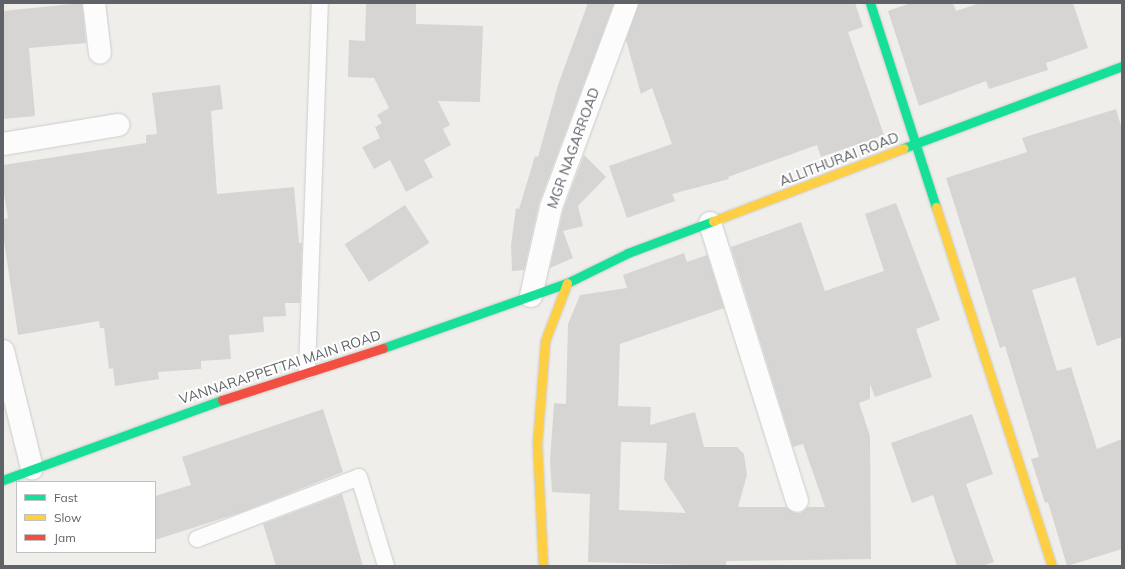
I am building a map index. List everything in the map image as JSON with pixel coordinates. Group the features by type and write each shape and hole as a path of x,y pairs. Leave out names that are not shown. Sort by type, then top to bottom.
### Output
{"street":[{"path":"94,3 100,53"},
{"name":"MGR NAGARROAD","path":"531,296 550,207 626,3"},
{"path":"870,3 1052,566"},
{"name":"ALLITHURAI ROAD","path":"567,283 628,253 917,145 1122,66"},
{"path":"3,144 118,125"},
{"path":"710,223 797,501"},
{"path":"543,566 537,445 545,341 567,283"},
{"name":"VANNARAPPETTAI MAIN ROAD","path":"3,480 143,427 307,371 423,336 567,283"},
{"path":"3,351 32,468"}],"lane":[{"path":"307,371 320,3"},
{"path":"197,539 359,477 386,566"}],"building":[{"path":"82,3 86,43 29,48 35,116 3,119 3,11"},
{"path":"366,3 416,3 416,24 483,26 480,102 438,101 450,125 443,129 451,145 424,160 433,177 406,192 390,160 374,169 362,147 380,138 375,127 382,123 377,115 389,108 374,78 348,77 349,40 365,41"},
{"path":"588,3 614,3 539,203 524,270 512,271 511,245 516,208 519,209 535,156 538,157 558,85"},
{"path":"639,3 855,3 863,27 848,32 884,135 821,157 817,145 728,177 729,179 672,194 675,201 627,218 609,166 672,144 652,88 641,94 626,40"},
{"path":"911,3 953,3 956,11 980,3 1073,3 1088,48 1046,63 1048,70 989,89 986,81 919,106 888,11"},
{"path":"220,85 223,109 211,111 217,194 294,187 299,243 302,243 300,303 285,303 286,316 263,317 264,332 229,335 231,359 201,361 201,369 158,372 159,379 115,386 113,368 109,369 104,328 100,328 99,321 18,335 3,234 3,219 8,218 3,188 3,165 146,143 146,135 157,134 152,93"},
{"path":"1116,109 1122,129 1122,337 1097,346 1075,277 1032,290 1057,371 1071,367 1097,449 1122,439 1122,549 1067,566 1048,502 1045,503 1031,459 1039,457 1005,346 1000,348 946,178 1027,152 1022,138"},
{"path":"584,155 606,177 578,206 583,226 563,231 573,258 550,268 563,211"},
{"path":"896,203 940,320 916,329 932,377 875,397 870,384 870,399 859,403 870,436 871,559 726,561 726,566 588,562 590,494 552,492 550,461 554,403 566,404 568,324 580,295 627,288 623,275 684,253 687,262 707,255 724,308 620,344 618,406 651,407 650,425 695,412 704,447 737,447 744,454 747,475 738,507 786,507 795,513 801,513 808,507 825,507 803,444 793,447 731,247 801,222 825,291 884,271 865,214","holes":["621,442 667,443 664,479 686,513 619,510"]},
{"path":"405,205 430,243 369,282 345,244"},
{"path":"323,409 343,472 242,512 156,540 156,496 191,485 182,457"},
{"path":"972,414 993,474 966,484 994,562 982,566 957,566 933,495 912,503 891,443"},
{"path":"342,494 363,566 276,566 263,524"}],"traffic: fast":[{"path":"870,3 936,207"},
{"path":"904,148 1122,66"},
{"path":"383,348 567,283 628,253 713,221"},
{"path":"3,480 222,400"}],"traffic: slow":[{"path":"713,221 904,148"},
{"path":"936,207 1052,566"},
{"path":"543,566 537,445 545,341 567,283"}],"traffic: jam":[{"path":"222,400 383,348"}]}
